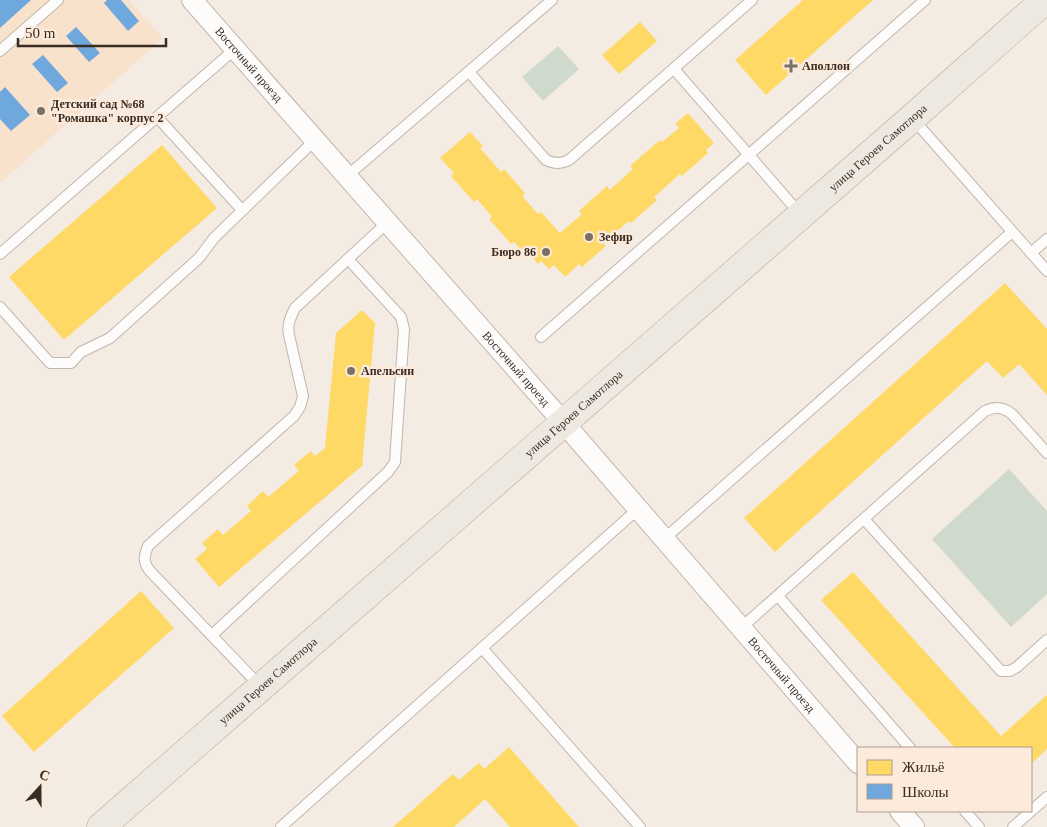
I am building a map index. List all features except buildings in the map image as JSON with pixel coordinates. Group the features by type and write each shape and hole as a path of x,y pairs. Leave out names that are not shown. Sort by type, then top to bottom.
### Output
{"main road":[{"name":"улица Героев Самотлора","path":"101,827 1045,0"}],"street":[{"name":"Восточный проезд","path":"192,0 563,422 857,762"},
{"path":"901,812 914,827"}],"lane":[{"path":"0,51 58,0"},
{"path":"346,176 552,0"},
{"path":"469,72 546,160 554,164 561,164 569,160 752,0"},
{"path":"541,337 925,0"},
{"path":"0,254 235,49"},
{"path":"674,69 801,215"},
{"path":"158,118 242,210"},
{"path":"912,118 1047,271"},
{"path":"0,307 50,363 71,363 81,352 110,338 199,258 214,238 315,140"},
{"path":"261,687 149,570 144,563 144,555 148,546 294,416 300,407 303,396 289,335 290,318 295,308 388,222"},
{"path":"664,539 1012,232"},
{"path":"1031,253 1047,239"},
{"path":"212,636 388,472 395,462 404,329 401,317 348,259"},
{"path":"741,628 985,412 993,408 1005,408 1047,453"},
{"path":"281,827 638,509"},
{"path":"864,519 1000,671 1010,672 1047,640"},
{"path":"778,596 909,747"},
{"path":"482,648 640,827"},
{"path":"1032,810 1047,797"},
{"path":"966,812 979,827"},
{"path":"1013,827 1030,812"}],"shaded area":[{"name":"Детский сад №68 \"Ромашка\" корпус 2","path":"0,0 129,0 163,38 0,183"}],"green space":[{"path":"558,46 579,69 543,101 522,77"},
{"path":"1009,469 1047,511 1047,594 1011,627 932,539"}],"place":[{"name":"Аполлон","path":"791,66"},
{"name":"Детский сад №68 \"Ромашка\" корпус 2","path":"41,111"},
{"name":"Зефир","path":"589,237"},
{"name":"Бюро 86","path":"546,252"},
{"name":"Апельсин","path":"351,371"}]}
